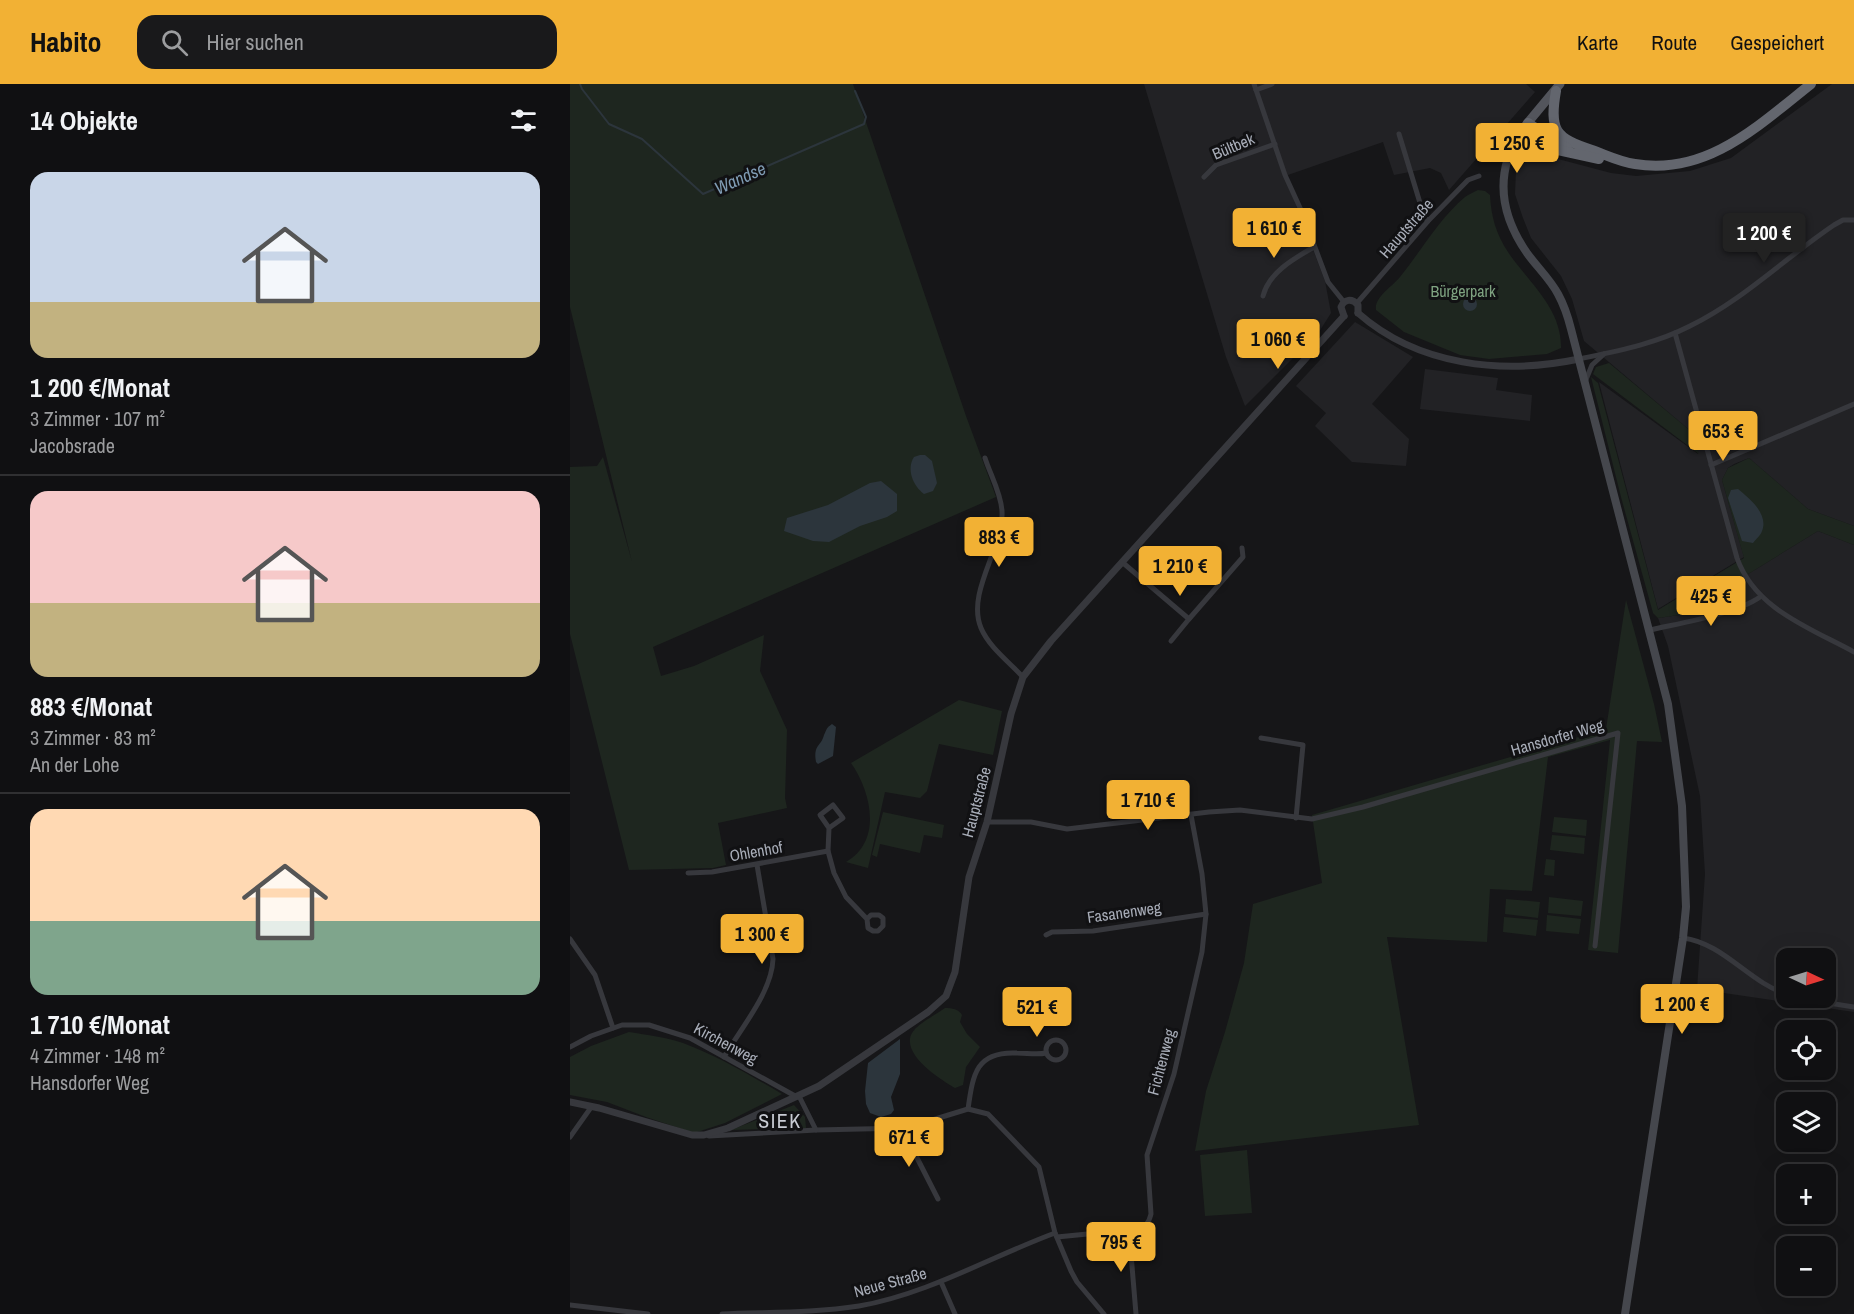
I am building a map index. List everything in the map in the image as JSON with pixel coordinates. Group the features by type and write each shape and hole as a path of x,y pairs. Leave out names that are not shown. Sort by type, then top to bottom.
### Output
{"highway":[{"path":"1558,87 1553,119 1561,136 1569,143 1626,162 1648,166 1671,165 1709,156 1728,147 1811,84"},
{"path":"1524,127 1527,140 1534,143 1611,162 1626,162"},
{"path":"1524,127 1567,148 1608,156"},
{"path":"1509,154 1519,144 1534,143"}],"main road":[{"path":"1558,87 1524,127 1509,154 1503,178 1504,198 1508,217 1517,237 1560,297 1569,321 1668,704 1682,806 1686,907 1683,938 1625,1314"}],"street":[{"name":"Bültbek","path":"1272,84 1255,87 1285,175 1328,282 1336,295 1344,302"},
{"path":"1399,134 1424,216 1428,221"},
{"name":"Bültbek","path":"1204,177 1216,165 1275,144"},
{"name":"Hauptstraße","path":"1357,303 1428,221 1468,180 1479,176"},
{"path":"1358,313 1383,332 1412,346 1458,362 1505,367 1553,364 1650,342 1707,318 1745,293 1834,225 1843,220 1854,220"},
{"path":"1263,296 1265,288 1282,268 1314,247"},
{"path":"1349,300 1357,303 1358,313 1350,318 1344,316 1341,308 1344,302 1349,300"},
{"name":"Hauptstraße","path":"570,1102 592,1106 692,1135 704,1135 728,1128 838,1075 928,1012 946,996 955,972 970,870 987,822 1011,714 1023,677 1039,655 1122,561 1344,316"},
{"path":"1675,333 1739,563 1748,581 1760,597 1784,614 1854,652"},
{"path":"1585,382 1592,365 1606,353"},
{"path":"1711,465 1854,404"},
{"path":"985,458 1002,512 979,600 980,626 990,642 1023,677"},
{"path":"1171,641 1243,557 1242,548"},
{"path":"1122,561 1189,620"},
{"path":"1650,630 1737,608 1760,597"},
{"name":"Hansdorfer Weg","path":"987,822 1031,822 1067,829 1240,810 1312,819 1363,807 1618,734 1595,946"},
{"path":"1261,738 1303,745 1296,818"},
{"name":"Fichtenweg","path":"1056,1235 1129,1230 1144,1227 1149,1222 1151,1214 1148,1155 1174,1074 1202,952 1206,914 1202,874 1191,815"},
{"path":"829,828 828,851 839,885 858,911 867,919"},
{"name":"Ohlenhof","path":"688,873 757,865 828,851"},
{"path":"724,1057 766,989 773,970 774,959 757,865"},
{"name":"Fasanenweg","path":"1046,935 1052,932 1094,931 1206,914"},
{"path":"1683,938 1697,939 1710,946 1776,990"},
{"path":"570,939 595,975 613,1028"},
{"path":"1836,1004 1854,1007"},
{"name":"Kirchenweg","path":"570,1047 591,1036 622,1025 649,1025 690,1038 798,1096"},
{"path":"968,1109 976,1070 986,1059 997,1053 1046,1053"},
{"path":"798,1096 816,1130"},
{"path":"570,1137 592,1106"},
{"path":"709,1136 906,1128 968,1109 988,1114 1039,1167 1056,1235 1077,1282 1104,1314"},
{"path":"906,1128 912,1148 938,1198"},
{"path":"1129,1230 1136,1314"},
{"name":"Neue Straße","path":"722,1314 832,1309 860,1305 941,1282 1021,1245 1056,1235"},
{"path":"941,1282 955,1314"},
{"path":"570,1305 648,1314"},
{"path":"860,1305 863,1314"}],"shaded area":[{"path":"1144,84 1526,84 1535,92 1449,190 1441,173 1430,168 1394,175 1383,142 1285,176 1325,281 1331,313 1319,332 1245,406 1226,357"},
{"path":"1832,84 1854,84 1854,526 1808,509 1749,458 1734,464 1728,468 1722,480 1744,557 1658,609 1599,382 1698,454 1693,433 1584,341 1572,299 1561,276 1531,238 1523,218 1515,194 1516,170 1526,154 1543,155 1611,173 1636,176 1690,171 1731,158"},
{"path":"1467,297 1473,297 1477,304 1473,311 1467,311 1463,307 1463,301"},
{"path":"1355,322 1413,357 1372,404 1409,439 1406,466 1352,462 1315,426 1326,413 1296,386"},
{"path":"1425,369 1498,378 1496,390 1532,395 1530,421 1420,409"},
{"path":"925,455 932,461 937,483 933,491 924,494 914,482 911,472 914,457"},
{"path":"881,481 897,494 897,511 887,517 860,526 829,542 813,541 784,531 787,518 828,505 870,483"},
{"path":"1738,489 1757,507 1763,519 1761,532 1753,543 1742,541 1728,498 1731,490"},
{"path":"1818,531 1854,545 1854,1012 1827,1008 1836,1008 1836,948 1776,948 1776,1001 1697,989 1705,874 1700,796 1668,646 1658,618 1686,614 1745,590 1740,579"},
{"path":"832,724 836,727 833,756 818,764 815,756 816,749"},
{"path":"900,1039 900,1074 891,1097 894,1110 891,1114 881,1117 870,1113 866,1104 868,1063"}],"green space":[{"path":"570,84 853,84 966,416 996,497 653,647 661,676 694,666 764,635 760,671 787,730 785,798 787,808 718,823 726,865 713,868 629,870 570,634 570,467 597,466 603,457 632,562 570,307"},
{"name":"Bürgerpark","path":"1478,190 1490,195 1495,225 1500,238 1550,308 1560,334 1561,348 1547,354 1489,359 1460,355 1404,332 1376,310 1381,296 1400,277 1447,215 1465,197"},
{"path":"1609,363 1693,433 1699,454 1593,374 1596,367"},
{"path":"1591,377 1598,383 1658,610 1744,558 1722,480 1728,468 1749,458 1808,509 1854,526 1854,545 1818,531 1740,579 1745,590 1686,614 1658,618 1653,613"},
{"path":"1626,600 1662,742 1637,741 1618,953 1588,950 1610,740 1548,757 1532,891 1490,889 1487,942 1387,937 1419,1125 1195,1151 1206,1091 1244,963 1253,904 1322,883 1312,815 1606,729"},
{"path":"959,700 1002,711 993,755 939,744 927,791 920,798 885,792 868,868 846,862 858,853 865,842 870,815 864,787 851,763"},
{"path":"883,812 944,825 942,838 924,835 920,853 880,844 877,857 872,855"},
{"path":"1554,817 1587,820 1586,836 1552,832"},
{"path":"1552,835 1585,838 1584,854 1550,850"},
{"path":"1546,859 1555,860 1554,876 1544,875"},
{"path":"1549,897 1583,901 1581,916 1548,913"},
{"path":"1506,899 1540,902 1538,918 1505,914"},
{"path":"1547,915 1581,919 1579,934 1546,931"},
{"path":"1504,917 1538,920 1536,936 1503,932"},
{"path":"945,1008 955,1009 961,1013 960,1022 967,1034 980,1047 966,1067 963,1085 955,1088 917,1058 910,1041 912,1033 918,1026"},
{"path":"629,1032 670,1039 696,1048 782,1094 725,1123 694,1133 607,1102 570,1095 570,1057 591,1046"},
{"path":"794,1105 805,1117 806,1128 731,1130"},
{"path":"1247,1150 1252,1213 1205,1216 1200,1155"}],"waterway":[{"name":"Wandse","path":"580,84 609,124 642,139 703,194 864,124 866,117 855,91"}],"district":[{"name":"SIEK","path":"780,1120"}]}
